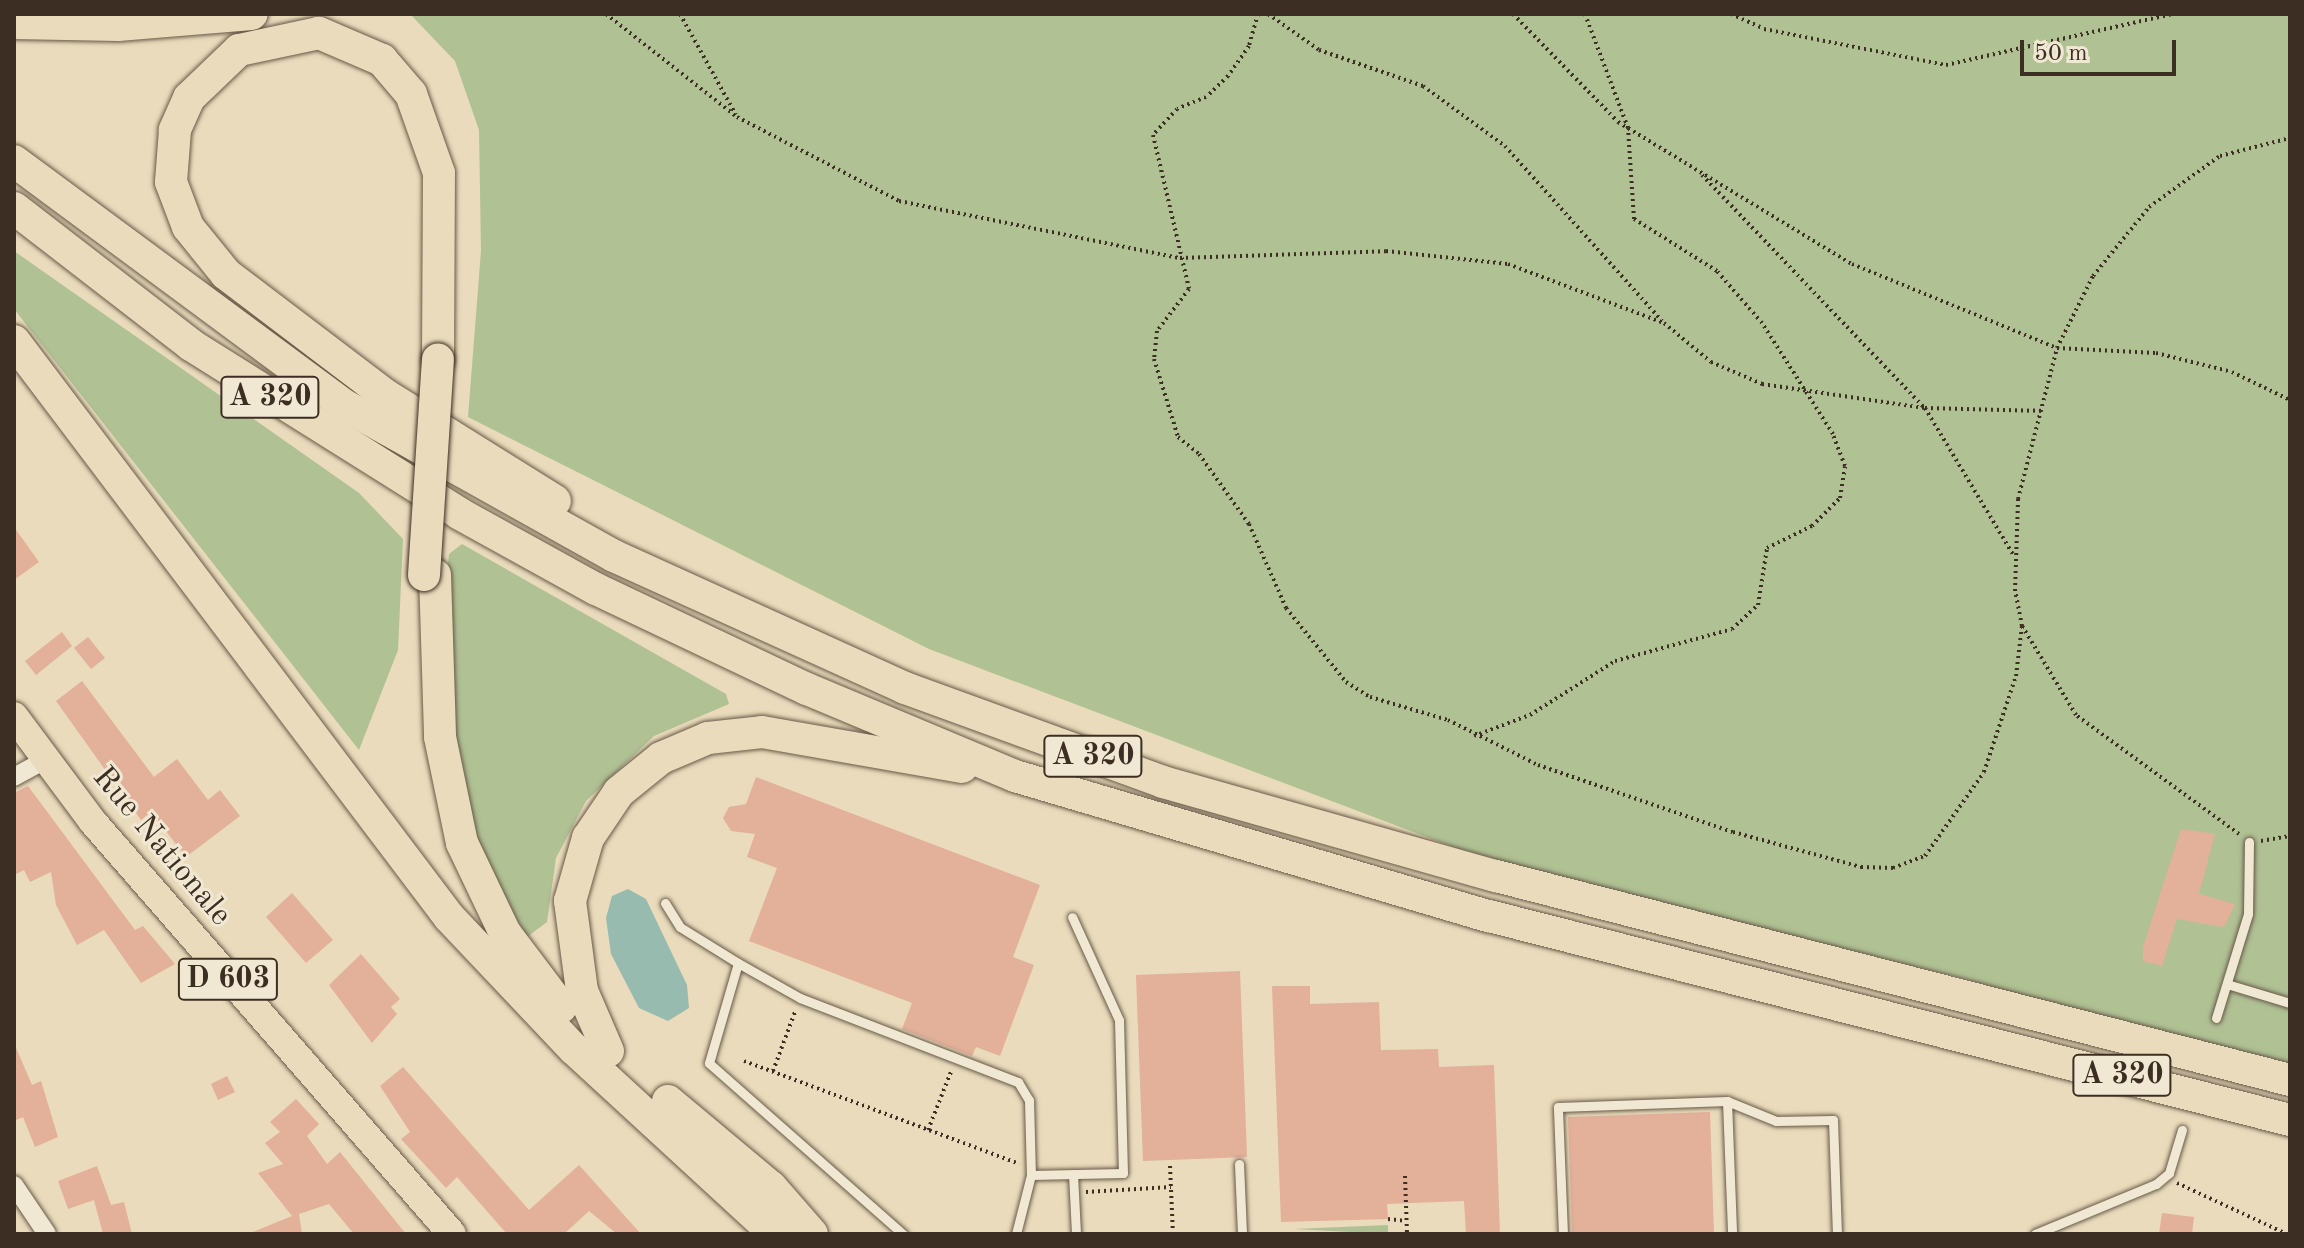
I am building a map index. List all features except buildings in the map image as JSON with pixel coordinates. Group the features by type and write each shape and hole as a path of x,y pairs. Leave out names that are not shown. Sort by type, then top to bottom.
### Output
{"highway":[{"path":"14,23 104,26 252,14"},
{"path":"295,14 351,26 390,49 439,121 455,243 443,360 425,693 437,801 470,893 531,1005"},
{"path":"443,360 439,173 411,94 382,60 319,33 239,50 189,98 175,130 171,182 188,227 226,274 387,396 619,539 671,584"},
{"name":"A 320","path":"14,161 342,404 671,584 905,688 1163,782 1496,876 2290,1080"},
{"name":"A 320","path":"14,208 191,345 460,514 596,589 793,683 1015,776 1489,916 2290,1120"},
{"path":"14,341 449,917 531,1005 775,1234"},
{"path":"430,575 440,737 462,843 537,981 608,1051 771,1187 812,1234"},
{"path":"608,1051 582,991 570,901 602,814 661,758 708,738 762,732 1015,776"}],"main road":[{"name":"Rue Nationale","path":"14,716 45,760 452,1234"}],"street":[{"path":"14,777 45,760"},
{"path":"14,1185 47,1234"}],"lane":[{"path":"2216,1018 2248,914 2249,842"},
{"path":"665,903 680,927 800,998 956,1058 1025,1090 1031,1170 1016,1234"},
{"path":"1031,1170 1073,1174 1123,1173 1119,1020 1072,917"},
{"path":"738,963 709,1063 903,1234"},
{"path":"2227,984 2290,1003"},
{"path":"1727,1101 1732,1234"},
{"path":"1563,1234 1558,1107 1727,1101 1776,1121 1833,1120 1837,1234"},
{"path":"2035,1234 2169,1173 2182,1130"},
{"path":"1239,1164 1242,1234"},
{"path":"1073,1174 1076,1234"}],"path":[{"path":"606,14 737,117 899,201 1186,257 1386,251 1508,264 1664,323"},
{"path":"680,14 737,117"},
{"path":"1258,14 1249,46 1228,76 1206,97 1177,109 1153,135 1186,257 1189,289 1157,331 1154,359 1178,437 1199,454 1249,524 1314,651 1370,697 1413,706 1474,736 1733,832 1861,867 1893,868 1925,856 1984,772 2016,676 2022,626 2016,558 2018,499 2045,411 2057,348 2093,276 2149,207 2220,156 2290,138"},
{"path":"1268,14 1319,50 1423,86 1505,146 1664,323 1711,362 1762,384 1809,392 1925,408 2045,411"},
{"path":"1513,14 1628,128 1852,264 2057,348 2156,353 2232,372 2290,400"},
{"path":"1474,736 1530,715 1615,661 1732,629 1758,605 1767,548 1812,526 1840,498 1845,466 1809,392 1717,271 1634,219 1628,128 1585,14"},
{"path":"1731,14 1764,29 1946,65 2172,14"},
{"path":"1696,169 1925,408 2016,558"},
{"path":"2022,626 2076,715 2249,842 2290,836"},
{"path":"772,1072 800,998"},
{"path":"928,1130 956,1058"},
{"path":"744,1061 1031,1170"},
{"path":"1170,1166 1173,1234"},
{"path":"2169,1173 2220,1209 2287,1234"},
{"path":"1405,1176 1407,1234"},
{"path":"1084,1202 1084,1192 1171,1187"},
{"path":"1388,1219 1406,1221"}],"green space":[{"path":"410,14 2290,14 2290,1076 1962,978 1498,864 929,649 468,417 481,251 479,130 455,61"},
{"path":"14,251 359,493 403,539 398,650 359,750 14,309"},
{"path":"462,544 726,694 729,704 654,736 586,801 556,858 547,922 527,937 488,872 458,773 444,612 449,554"},
{"path":"1388,1225 1388,1234 1294,1229"}],"water":[{"path":"628,889 646,899 687,985 689,1008 668,1021 639,1008 611,954 606,918 612,896"}]}
